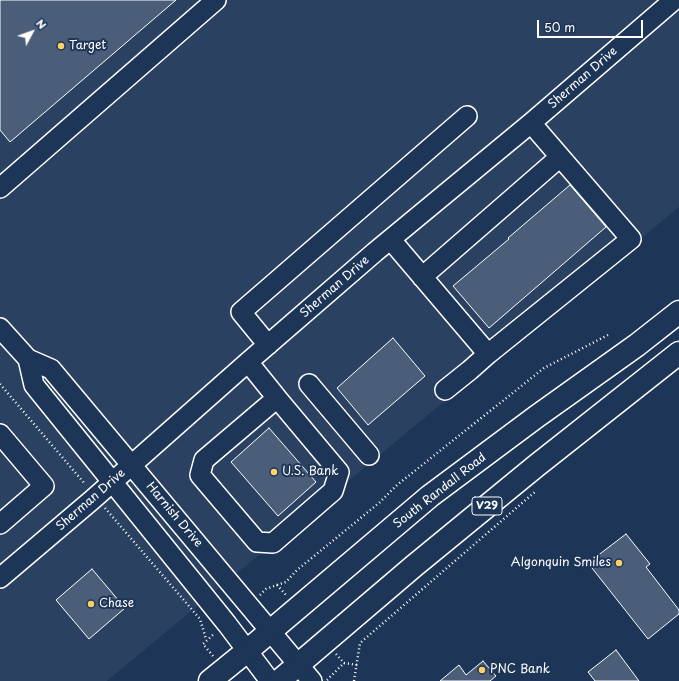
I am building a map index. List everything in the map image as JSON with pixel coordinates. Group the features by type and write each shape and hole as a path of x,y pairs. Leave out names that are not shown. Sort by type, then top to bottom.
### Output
{"main road":[{"name":"South Randall Road","path":"210,681 430,496 517,431 637,345 679,312"},
{"name":"V29","path":"279,681 517,481 679,353"}],"street":[{"path":"0,188 216,0"},
{"name":"Sherman Drive","path":"0,578 390,240 531,123 674,0"},
{"path":"268,345 241,312 467,116"},
{"path":"445,390 631,239 531,123"},
{"path":"422,277 560,157"},
{"path":"390,240 488,354"},
{"name":"Harnish Drive","path":"0,328 28,359 52,369 312,681"},
{"name":"Harnish Drive","path":"28,359 34,385 270,681"},
{"path":"248,362 339,472 333,491 273,544 256,542 200,476 204,460 277,398"},
{"path":"309,384 369,455"},
{"path":"0,434 44,486 0,524"}],"path":[{"path":"278,585 286,582 297,570 379,503 396,485 544,368 608,335"},
{"path":"354,681 360,643 541,486"},
{"path":"326,681 344,663 357,665"}],"shaded area":[{"path":"0,0 679,0 679,207 107,681 0,681"}],"building":[{"name":"Target","path":"0,0 176,0 10,142 0,130"},
{"path":"570,185 606,227 489,328 453,286"},
{"path":"393,338 425,376 368,425 337,388"},
{"name":"U.S. Bank","path":"269,428 316,482 278,516 231,462"},
{"path":"626,534 650,564 646,567 679,610 679,614 648,639 588,563"},
{"name":"Chase","path":"92,569 125,608 89,639 56,600"},
{"path":"616,650 639,681 595,681 588,672"},
{"name":"PNC Bank","path":"483,661 496,676 490,681 440,681 459,665 466,675"}],"place":[{"name":"Target","path":"61,46"},
{"name":"U.S. Bank","path":"274,472"},
{"name":"Algonquin Smiles","path":"619,563"},
{"name":"Chase","path":"91,604"},
{"name":"PNC Bank","path":"482,670"}]}
